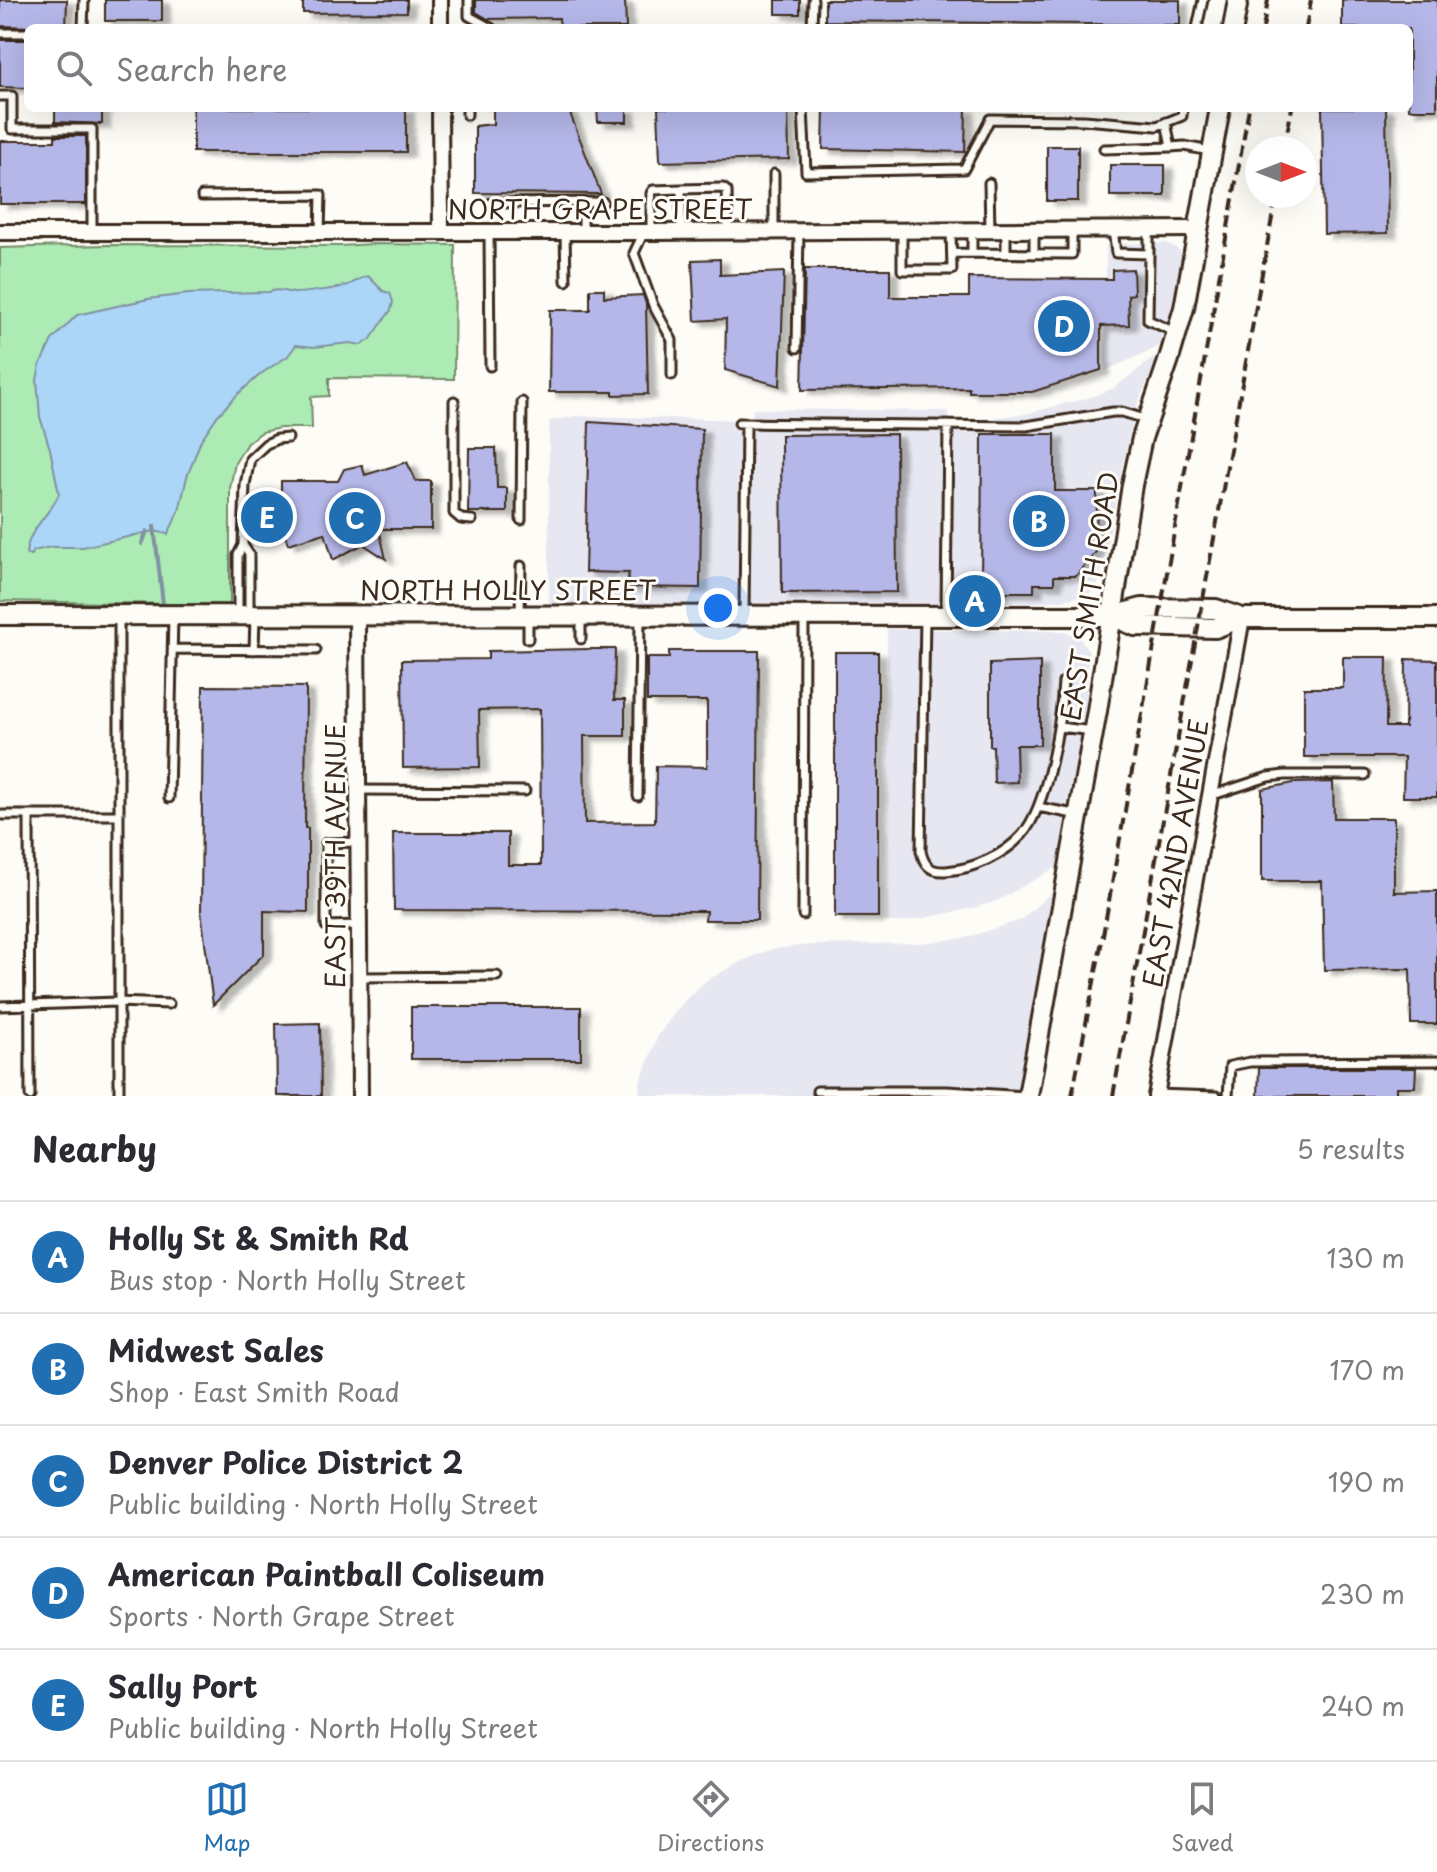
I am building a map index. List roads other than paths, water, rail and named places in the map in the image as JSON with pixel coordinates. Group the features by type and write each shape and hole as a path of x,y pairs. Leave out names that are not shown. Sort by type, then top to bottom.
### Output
{"street":[{"path":"440,0 440,24"},
{"path":"1234,24 1238,0"},
{"path":"440,112 441,232"},
{"name":"EAST SMITH ROAD","path":"1027,1096 1094,732 1134,475 1147,420 1188,291 1219,112"},
{"name":"NORTH GRAPE STREET","path":"0,232 1199,229"},
{"name":"NORTH HOLLY STREET","path":"0,615 1112,616 1135,626 1197,628 1215,628 1242,618 1437,618"},
{"name":"EAST 39TH AVENUE","path":"357,615 360,1096"},
{"name":"EAST 42ND AVENUE","path":"1156,1095 1242,618"}],"lane":[{"path":"83,24 84,0"},
{"path":"469,0 469,16 484,24"},
{"path":"812,24 813,0"},
{"path":"1198,24 1203,0"},
{"path":"0,33 24,33"},
{"path":"0,96 12,96 12,129 92,129 92,232"},
{"path":"803,112 806,172 964,169 990,119 1084,120 1157,126 1182,116 1182,112"},
{"path":"1166,122 1171,147"},
{"path":"1104,149 1184,146 1212,152"},
{"path":"774,174 774,231"},
{"path":"989,183 990,230"},
{"path":"672,375 672,340 653,305 634,253 648,232 651,193 653,190 723,188 727,191 728,227"},
{"path":"681,189 681,232"},
{"path":"202,196 321,195 320,232"},
{"path":"491,203 603,202"},
{"path":"583,203 583,231"},
{"path":"972,230 972,253"},
{"path":"1006,230 1006,254"},
{"path":"1034,230 1034,254"},
{"path":"952,253 1072,254 1072,230"},
{"path":"1113,230 1116,253 1149,254"},
{"path":"1149,230 1148,320 1177,333"},
{"path":"797,348 799,231"},
{"path":"902,231 902,270 952,270 951,231"},
{"path":"489,232 490,366"},
{"path":"565,232 566,281"},
{"path":"454,401 454,513 461,519 472,520"},
{"path":"521,520 522,402"},
{"path":"744,615 742,424 1026,426 1113,412 1147,420"},
{"path":"946,615 948,425"},
{"path":"254,650 238,555 243,545 245,485 250,459 266,444 288,438"},
{"path":"521,566 528,639"},
{"path":"119,615 119,1096"},
{"path":"169,798 173,615"},
{"path":"581,615 581,639"},
{"path":"638,796 640,615"},
{"path":"803,915 804,615"},
{"path":"925,616 921,851 931,870 951,870 995,856 1023,834 1038,807 1049,772 1059,727 1063,682"},
{"path":"173,649 316,650"},
{"path":"1059,727 1094,732"},
{"path":"1210,796 1268,777 1365,775"},
{"path":"358,790 525,791"},
{"path":"1038,807 1079,815"},
{"path":"0,815 119,815"},
{"path":"29,815 30,1096"},
{"path":"358,842 326,843 326,926 359,925"},
{"path":"359,977 497,976"},
{"path":"0,1006 117,1002 169,1004"},
{"path":"1228,1096 1230,1066 1250,1062 1437,1061"},
{"path":"817,1091 947,1091 1027,1096"},
{"path":"1156,1095 1216,1096"}],"water":[{"path":"368,276 383,291 390,293 393,302 391,310 370,340 361,345 296,345 288,356 238,394 218,415 201,440 187,477 179,511 168,534 154,531 83,547 51,547 26,554 31,537 59,494 40,417 37,380 40,365 52,340 77,315 148,299 188,294 320,291 345,286"}],"waterway":[{"path":"154,526 163,604"},
{"path":"142,544 147,531"}],"railway":[{"path":"1264,24 1268,0"},
{"path":"1307,24 1311,0"},
{"path":"1072,1096 1248,112"},
{"path":"1286,136 1291,112"},
{"path":"1113,1096 1274,208"}],"place":[{"name":"American Paintball Coliseum","path":"1064,326"},
{"name":"Sally Port","path":"267,517"},
{"name":"Denver Police District 2","path":"355,518"},
{"name":"Midwest Sales","path":"1039,521"},
{"name":"Holly St & Smith Rd","path":"975,601"}]}
